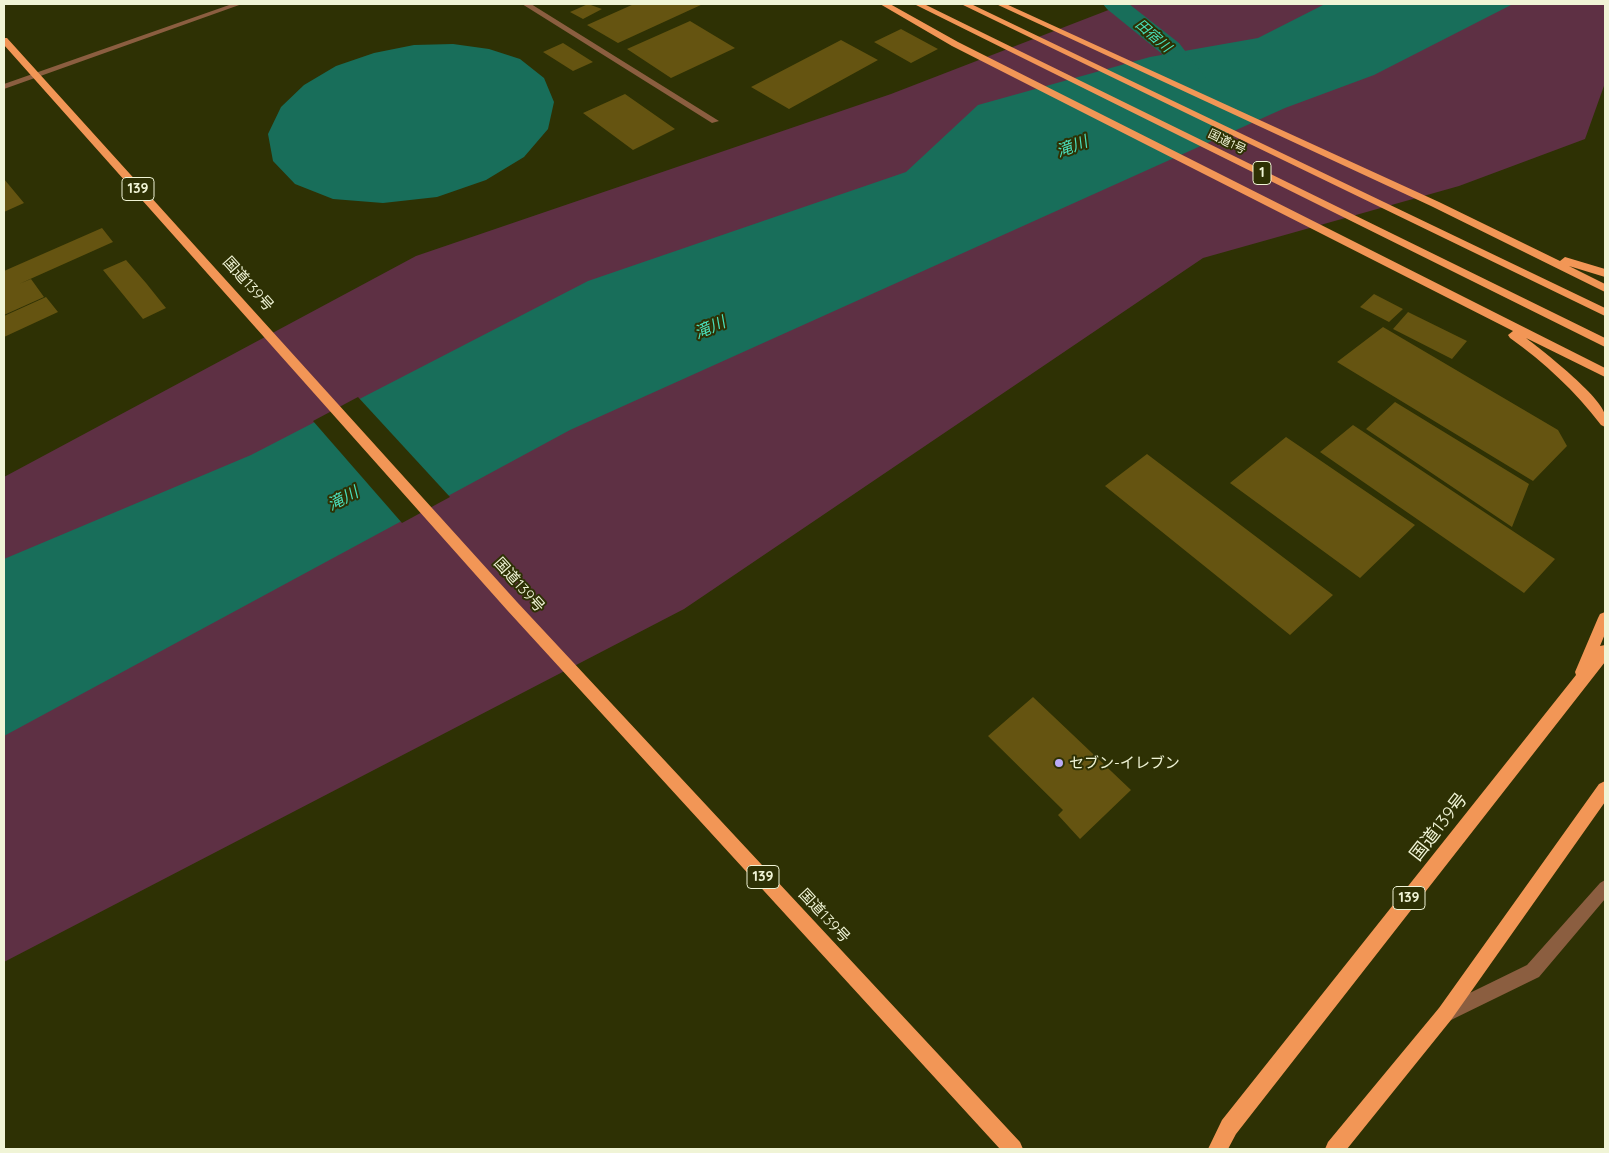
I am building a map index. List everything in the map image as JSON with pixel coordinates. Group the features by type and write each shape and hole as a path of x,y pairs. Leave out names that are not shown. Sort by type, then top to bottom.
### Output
{"highway":[{"name":"1","path":"884,4 955,44 1605,373"},
{"name":"国道1号","path":"918,4 1605,343"},
{"name":"国道1号","path":"965,4 1605,312"},
{"path":"1000,4 1435,204 1605,288"},
{"name":"国道139号","path":"4,40 512,606 1013,1149"},
{"path":"1533,252 1605,273"},
{"name":"1","path":"1479,310 1540,353 1587,396 1605,422"},
{"path":"1577,685 1605,618"},
{"name":"国道139号","path":"1218,1149 1229,1127 1605,651"},
{"path":"1335,1149 1446,1014 1605,788"}],"street":[{"path":"4,88 238,4"},
{"path":"526,4 715,121"},
{"path":"1446,1014 1533,971 1605,888"}],"shaded area":[{"path":"1124,4 1605,4 1605,83 1585,139 1459,186 1203,258 684,609 4,962 4,477 416,256 891,94"}],"water":[{"name":"滝川","path":"1325,4 1513,4 1374,75 1285,108 570,430 4,736 4,559 251,455 588,281 906,172 978,105 1150,57 1258,38"},
{"path":"453,44 489,49 520,59 544,78 554,102 548,129 524,157 486,180 437,197 383,203 333,199 295,184 273,161 268,134 281,107 304,85 336,66 374,53 414,45"}],"pier":[{"path":"358,397 450,497 402,523 313,421"}],"building":[{"path":"588,4 602,9 583,19 570,12"},
{"path":"634,4 703,4 618,43 587,25"},
{"path":"690,21 735,48 671,78 627,49"},
{"path":"901,29 938,49 911,63 874,42"},
{"path":"841,40 878,60 789,109 751,87"},
{"path":"563,43 593,62 573,71 543,52"},
{"path":"625,94 675,129 633,150 583,113"},
{"path":"4,179 24,203 4,212"},
{"path":"102,228 113,242 19,284 31,279 44,297 4,315 4,271"},
{"path":"126,260 166,308 143,319 103,270"},
{"path":"1374,294 1403,309 1389,322 1360,307"},
{"path":"46,297 58,312 4,337 4,316"},
{"path":"1408,312 1467,341 1452,359 1393,329"},
{"path":"1383,327 1558,430 1567,446 1533,481 1337,362"},
{"path":"1395,402 1529,484 1512,527 1366,429"},
{"path":"1353,425 1555,559 1524,593 1320,452"},
{"path":"1286,437 1415,525 1360,578 1230,483"},
{"path":"1147,454 1333,595 1290,635 1105,486"},
{"name":"セブン-イレブン","path":"1033,697 1131,790 1080,839 1058,815 1063,810 988,736"}],"waterway":[{"name":"田宿川","path":"1115,4 1170,48 1206,95"}],"place":[{"name":"セブン-イレブン","path":"1059,763"}]}
